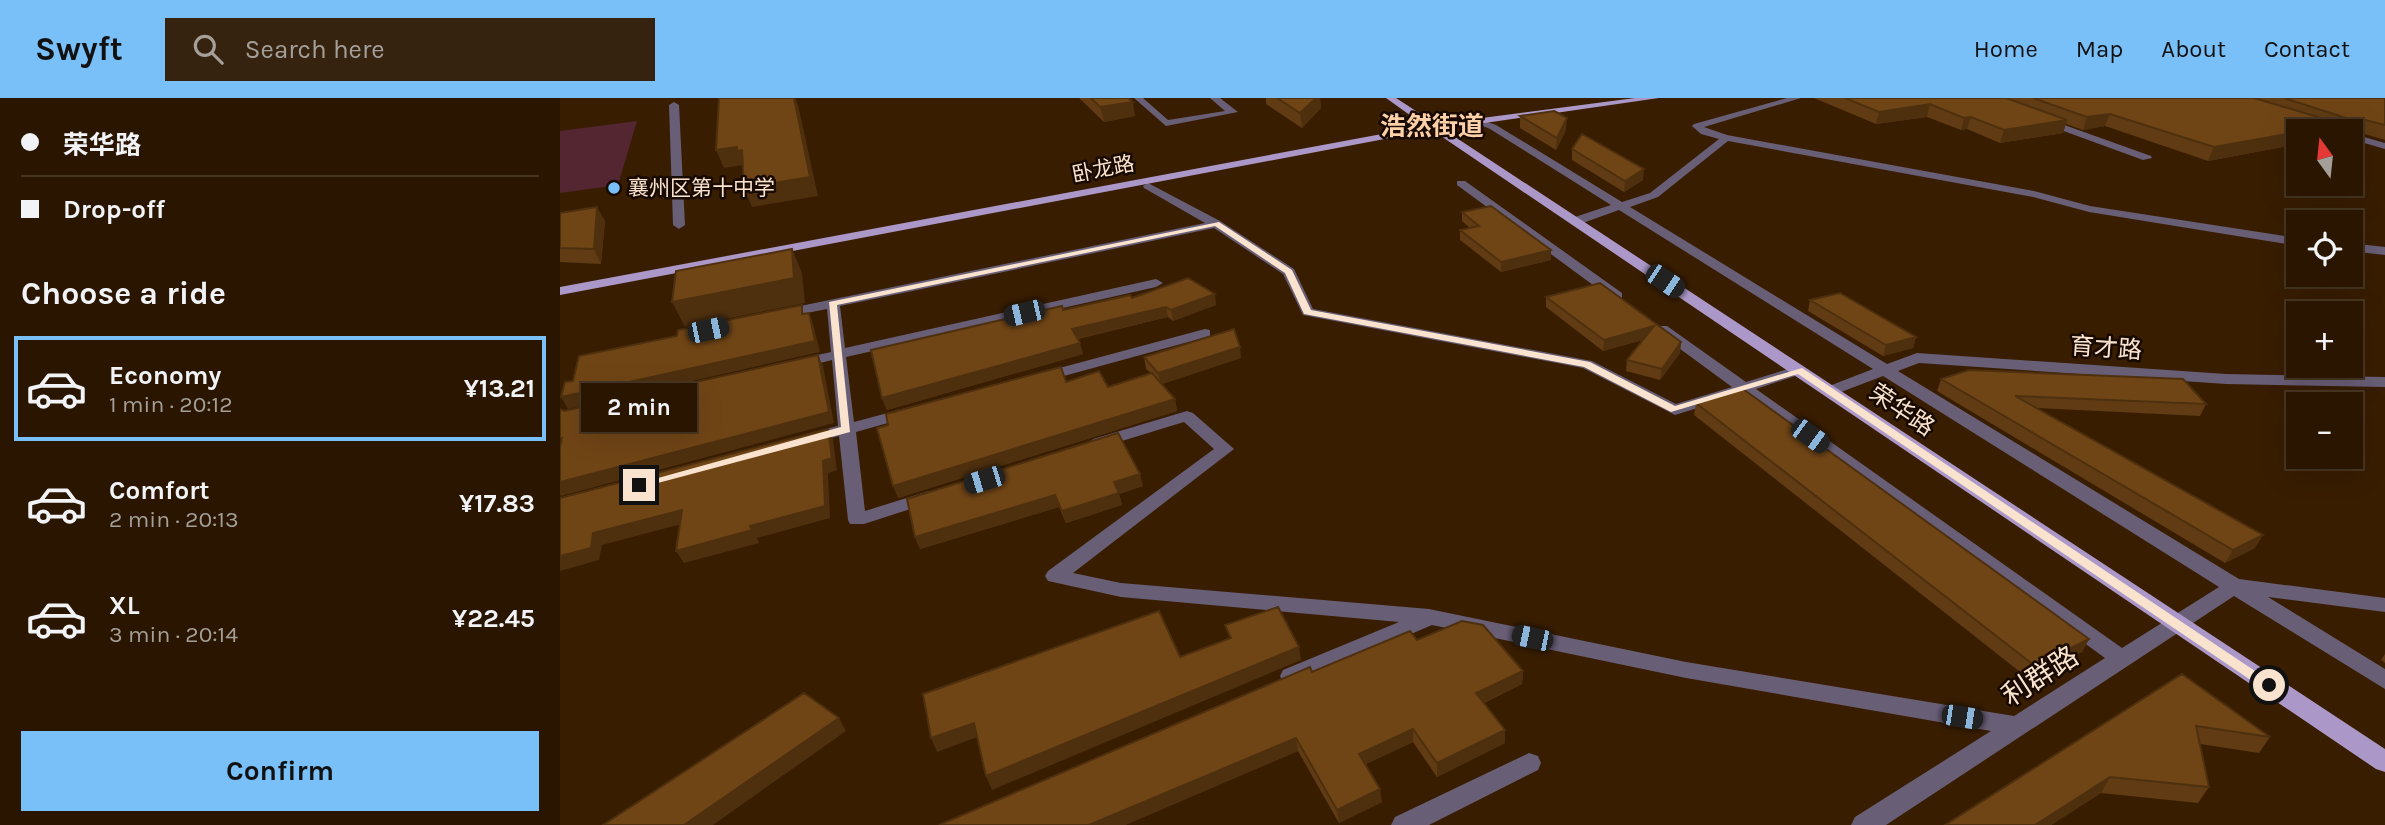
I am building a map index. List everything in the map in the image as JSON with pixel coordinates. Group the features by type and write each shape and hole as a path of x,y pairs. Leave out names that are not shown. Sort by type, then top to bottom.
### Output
{"main road":[{"name":"荣华路","path":"1391,98 2385,762"},
{"name":"卧龙路","path":"560,281 1430,124 1602,98"},
{"name":"卧龙路","path":"560,291 1430,124 1476,121 1655,98"}],"street":[{"path":"1138,98 1166,123 1233,112 1214,98"},
{"path":"1797,98 1697,126 1704,132 1726,138 2035,194 2089,209 2286,240"},
{"path":"674,105 679,225"},
{"path":"2031,116 2147,158"},
{"path":"1476,121 1493,127 1623,205 1884,371 2385,680"},
{"path":"1576,221 1654,195 1726,138"},
{"path":"2363,140 2385,146"},
{"path":"1461,183 1631,307"},
{"path":"1148,187 1216,224 1289,272 1308,312 1587,364 1675,410 1799,370"},
{"path":"766,318 1216,224"},
{"path":"2363,248 2385,251"},
{"path":"785,367 1156,283"},
{"path":"833,304 857,520 949,491"},
{"path":"1653,323 2122,659"},
{"path":"1019,383 1205,333"},
{"name":"育才路","path":"1830,391 1917,358 2226,379 2385,382"},
{"path":"795,443 926,408"},
{"path":"1081,449 1187,416 1225,449 1055,576 1121,590 1429,617 1686,670 2017,726"},
{"path":"2235,586 2385,605"},
{"name":"利群路","path":"1864,825 2235,586"},
{"path":"1275,683 1429,617"},
{"path":"1404,825 1529,763"}],"shaded area":[{"path":"637,121 618,185 560,193 560,131"}],"building":[{"path":"719,98 794,98 810,177 744,188 742,150 737,151 737,147 716,150"},
{"path":"1091,98 1128,98 1133,102 1100,107"},
{"path":"1277,98 1316,98 1300,113"},
{"path":"1845,98 2006,98 2067,120 2004,130 1930,104 1879,112"},
{"path":"2033,98 2254,98 2324,119 2286,119 2286,134 2214,147 2110,114 2087,117"},
{"path":"2284,98 2385,98 2385,125 2357,118 2349,119"},
{"path":"1554,111 1567,118 1557,138 1520,116"},
{"path":"1582,134 1644,169 1625,181 1572,149"},
{"path":"1491,206 1551,250 1501,262 1460,230 1479,226 1462,212"},
{"path":"597,207 594,249 560,248 560,213"},
{"path":"792,249 794,278 672,302 676,271"},
{"path":"1188,278 1215,294 1171,310 1166,307 1072,329 1080,343 882,398 871,350 1062,306 1063,310 1130,295 1132,298"},
{"path":"1600,283 1681,342 1662,369 1627,360 1654,326 1604,340 1546,297"},
{"path":"1840,293 1916,337 1886,345 1810,300"},
{"path":"802,305 802,314 809,313 815,341 561,397 565,382 573,381 579,356 677,336 678,330"},
{"path":"1234,329 1240,347 1158,373 1144,357"},
{"path":"818,355 829,412 560,482 560,409 564,411"},
{"path":"1061,367 1066,382 1099,371 1108,387 1152,373 1175,399 893,486 877,428 888,425 886,414"},
{"path":"1969,370 2183,379 2206,404 2015,396 2263,535 2233,550 1941,379"},
{"path":"1743,389 2089,639 2035,666 1696,403"},
{"path":"828,429 832,458 823,461 825,506 750,526 752,530 676,551 682,510 593,533 591,548 560,556 560,498"},
{"path":"1118,433 1140,474 1114,482 1119,493 1062,511 1055,495 915,537 907,499"},
{"path":"1278,607 1299,647 986,776 974,723 931,738 923,694 1159,611 1180,657 1231,638 1225,625"},
{"path":"1462,621 1483,625 1523,671 1476,693 1505,730 1437,763 1413,729 1359,754 1380,789 1337,810 1296,738 1089,825 939,825 1310,667 1312,672 1410,631 1417,640"},
{"path":"2182,674 2270,737 2196,726 2209,787 2110,777 2035,825 1945,825"},
{"path":"804,693 839,718 684,825 603,825"}],"place":[{"name":"襄州区第十中学","path":"614,188"}],"district":[{"name":"浩然街道","path":"1432,126"}],"route":[{"path":"639,485 846,429 833,304 1216,224 1289,272 1308,312 1587,364 1675,410 1799,370 2269,685"}]}
